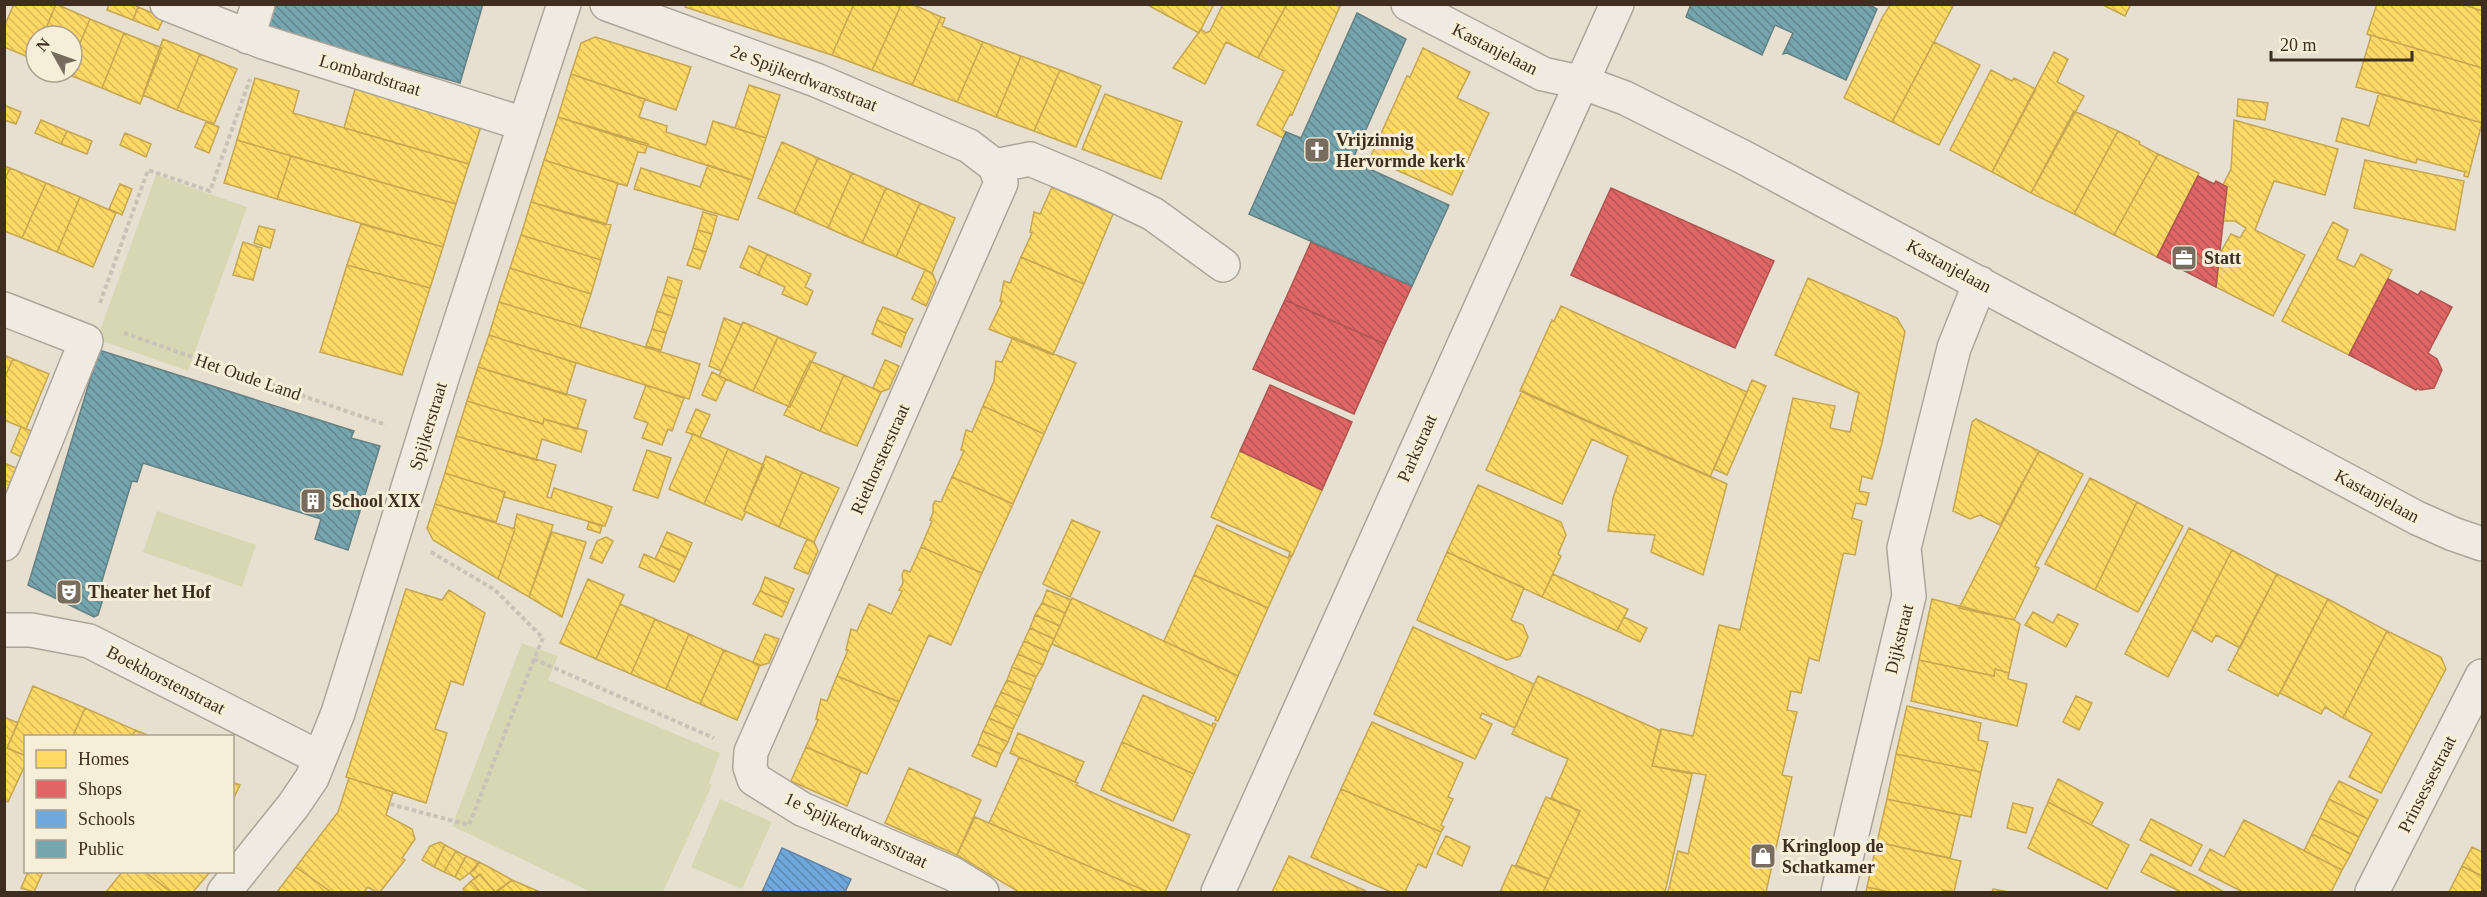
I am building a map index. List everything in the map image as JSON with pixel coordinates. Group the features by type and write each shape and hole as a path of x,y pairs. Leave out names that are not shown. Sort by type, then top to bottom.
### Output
{"street":[{"name":"Lombardstraat","path":"167,4 255,39 524,124"},
{"path":"255,39 258,4"},
{"name":"Spijkerstraat","path":"224,892 312,778 338,713 564,4"},
{"name":"2e Spijkerdwarsstraat","path":"607,4 816,80 969,146 995,166"},
{"name":"Kastanjelaan","path":"1408,4 1543,74 1584,83 1626,98 1743,157 2417,518 2482,544"},
{"name":"Parkstraat","path":"1218,892 1564,121 1584,83 1617,4"},
{"path":"995,166 1030,159 1099,188 1153,214 1223,265"},
{"name":"Riethorsterstraat","path":"751,752 1001,183 995,166"},
{"name":"Dijkstraat","path":"1838,892 1909,596 1904,548 1954,348 1980,283"},
{"path":"4,309 89,331 4,544"},
{"name":"Boekhorstenstraat","path":"4,630 31,630 89,641 320,758"},
{"name":"Prinsessestraat","path":"2372,892 2482,676"},
{"name":"1e Spijkerdwarsstraat","path":"751,752 750,767 754,780 802,809 952,874 982,892"}],"path":[{"path":"89,331 148,170 210,191 255,39"},
{"name":"Het Oude Land","path":"89,331 170,350 424,438"},
{"path":"390,804 469,825 543,638 495,590 396,530"},
{"path":"534,659 751,752"}],"green space":[{"path":"156,175 247,207 188,371 97,339"},
{"path":"157,511 256,545 242,587 143,552"},
{"path":"522,643 558,656 548,680 720,753 709,783 712,785 663,892 591,892 452,826"},
{"path":"720,799 772,822 742,889 691,867"}],"building: Homes":[{"path":"14,4 56,4 48,24 24,24 24,55 4,47 4,27"},
{"path":"56,4 90,19 84,34 84,24 48,24"},
{"path":"109,4 132,4 138,7 133,20 107,10"},
{"path":"686,4 854,4 832,55 685,7"},
{"path":"854,4 901,5 872,70 832,55"},
{"path":"912,4 941,17 912,85 872,70 901,5"},
{"path":"1146,4 1214,4 1199,33"},
{"path":"1223,4 1287,4 1258,58 1226,42 1205,84 1173,68 1201,29 1206,33 1210,31"},
{"path":"1287,4 1341,4 1292,115 1290,114 1282,130 1286,132 1283,138 1257,125 1284,71 1258,58"},
{"path":"1891,4 1954,4 1892,122 1844,98"},
{"path":"2101,4 2131,4 2125,16"},
{"path":"2377,4 2462,4 2482,11 2482,68 2367,34"},
{"path":"2462,4 2482,4 2482,11"},
{"path":"138,7 164,18 158,30 133,20"},
{"path":"941,17 945,18 942,26 983,42 957,102 912,85"},
{"path":"90,19 124,33 102,88 84,81 84,34"},
{"path":"124,33 162,48 140,104 102,88"},
{"path":"2367,34 2482,68 2482,123 2356,87 2371,36"},
{"path":"595,37 691,67 676,110 571,74 581,43"},
{"path":"163,39 200,54 177,110 143,95"},
{"path":"983,42 1021,56 996,117 957,102"},
{"path":"1934,42 1980,65 1939,145 1892,122"},
{"path":"1423,48 1470,72 1457,98 1489,113 1452,195 1370,158 1407,76 1410,77"},
{"path":"2054,52 2068,59 2057,82 2084,96 2031,193 1992,172"},
{"path":"200,54 237,69 214,124 177,110"},
{"path":"1021,56 1060,70 1034,131 996,117"},
{"path":"1060,70 1101,86 1076,147 1034,131"},
{"path":"1991,70 2012,81 2014,78 2036,89 1992,172 1950,150"},
{"path":"571,74 645,99 639,117 667,126 666,132 706,145 713,121 766,138 752,180 558,117"},
{"path":"255,78 299,91 293,113 469,164 456,204 237,140"},
{"path":"749,85 780,95 766,138 735,128"},
{"path":"356,86 482,123 469,164 344,128"},
{"path":"2379,93 2482,123 2468,177 2464,176 2465,172 2417,159 2416,163 2336,141 2342,118 2369,126"},
{"path":"1105,94 1182,122 1161,179 1082,149"},
{"path":"2238,99 2268,103 2265,120 2237,116"},
{"path":"4,105 21,112 16,124 4,120"},
{"path":"2074,111 2118,131 2074,214 2031,193"},
{"path":"558,117 648,144 645,153 638,152 627,186 544,160"},
{"path":"41,120 67,131 61,144 35,133"},
{"path":"2234,120 2338,149 2325,195 2274,181 2255,230 2305,255 2273,316 2216,287 2219,255 2231,234 2240,238 2246,228 2235,221 2223,221 2227,187 2223,185 2231,169"},
{"path":"206,122 219,127 209,153 195,147"},
{"path":"67,131 92,141 87,154 61,144"},
{"path":"2118,131 2158,154 2114,235 2074,214"},
{"path":"125,133 151,144 146,157 120,145"},
{"path":"237,140 291,156 277,199 224,183"},
{"path":"782,142 818,158 794,213 758,198"},
{"path":"2158,154 2199,173 2157,257 2114,235"},
{"path":"291,156 456,204 443,247 277,199"},
{"path":"818,158 852,173 828,228 794,213"},
{"path":"544,160 618,183 606,225 531,202"},
{"path":"2365,160 2464,181 2455,230 2354,208"},
{"path":"708,165 752,180 738,220 634,189 641,168 700,187"},
{"path":"4,166 10,168 4,181"},
{"path":"10,168 46,183 22,238 4,231 4,181"},
{"path":"852,173 886,188 862,243 828,228"},
{"path":"46,183 80,197 57,252 22,238"},
{"path":"120,184 132,189 122,215 109,209"},
{"path":"1052,187 1113,214 1084,284 1021,257 1032,233 1030,232 1034,212 1040,214"},
{"path":"886,188 920,203 896,257 862,243"},
{"path":"80,197 116,213 93,267 57,252"},
{"path":"531,202 611,225 601,260 521,235"},
{"path":"920,203 955,218 932,273 896,257"},
{"path":"703,212 717,216 712,234 698,230"},
{"path":"2333,222 2348,230 2337,259 2354,267 2361,254 2392,270 2349,355 2282,321"},
{"path":"361,224 443,247 430,288 347,265"},
{"path":"259,226 275,230 270,248 254,243"},
{"path":"698,230 712,234 706,252 693,248"},
{"path":"521,235 601,260 591,294 510,268"},
{"path":"243,242 262,248 253,280 233,275"},
{"path":"749,246 767,254 758,275 740,267"},
{"path":"693,248 706,252 700,269 687,265"},
{"path":"767,254 811,274 805,287 813,291 807,305 782,294 785,287 758,275"},
{"path":"1021,257 1084,284 1053,355 989,329 1002,302 1000,301 1004,281 1010,283"},
{"path":"347,265 430,288 402,375 320,352"},
{"path":"510,268 591,294 580,327 499,302"},
{"path":"925,270 932,272 936,282 926,306 912,299"},
{"path":"668,277 682,281 677,299 663,294"},
{"path":"1808,278 1897,318 1905,332 1882,443 1872,479 1862,476 1859,491 1869,493 1866,505 1856,503 1852,518 1862,521 1855,555 1844,553 1843,555 1819,661 1809,658 1801,693 1791,691 1787,710 1797,712 1782,775 1792,777 1766,892 1668,892 1678,851 1688,854 1706,775 1652,766 1661,729 1693,736 1719,625 1740,630 1793,398 1835,406 1830,428 1850,432 1859,393 1775,355"},
{"path":"663,294 677,299 672,316 657,311"},
{"path":"499,302 700,364 689,399 489,335"},
{"path":"1561,306 1747,392 1710,477 1520,391 1552,320 1554,321"},
{"path":"883,307 913,319 906,333 877,320"},
{"path":"657,311 672,316 666,333 652,329"},
{"path":"724,318 742,325 721,371 709,366"},
{"path":"877,320 906,333 901,347 872,334"},
{"path":"743,322 778,337 753,391 719,376"},
{"path":"652,329 666,333 661,350 646,346"},
{"path":"489,335 576,363 566,395 478,367"},
{"path":"778,337 816,353 790,407 753,391"},
{"path":"1013,337 1076,363 1044,434 983,406 994,381 996,361 1002,362"},
{"path":"4,355 13,359 4,379"},
{"path":"13,359 49,374 26,429 4,420 4,379"},
{"path":"885,360 899,366 889,389 881,392 873,388"},
{"path":"810,361 844,375 820,431 784,415"},
{"path":"478,367 586,400 577,429 544,419 543,424 467,401"},
{"path":"712,372 726,379 716,401 702,395"},
{"path":"844,375 881,392 857,446 820,431"},
{"path":"1752,380 1766,386 1727,475 1714,469"},
{"path":"646,385 684,398 672,431 668,429 662,445 642,438 648,423 634,418"},
{"path":"1522,391 1727,484 1703,575 1651,552 1655,535 1608,531 1613,498 1628,456 1592,439 1562,504 1486,470"},
{"path":"467,401 543,424 544,419 587,431 581,452 542,439 536,460 456,436"},
{"path":"983,406 1044,434 1013,504 952,477 964,451 961,450 966,430 972,432"},
{"path":"696,409 710,415 700,437 686,432"},
{"path":"1976,419 2039,451 2000,525 1980,515 1970,519 1953,511 1972,422"},
{"path":"21,427 34,432 23,458 11,452"},
{"path":"693,434 728,449 704,504 669,489"},
{"path":"456,436 556,465 547,497 551,498 554,488 612,507 605,526 504,497 505,492 445,473"},
{"path":"728,449 764,465 742,520 704,504"},
{"path":"647,450 671,458 658,498 633,490"},
{"path":"1240,451 1322,490 1292,556 1289,555 1290,552 1211,517"},
{"path":"2039,451 2083,474 2035,566 2039,568 2014,620 1959,608"},
{"path":"766,456 802,472 779,527 744,511"},
{"path":"4,463 23,471 17,485 4,480"},
{"path":"802,472 839,488 814,542 779,527"},
{"path":"445,473 505,492 496,522 435,504"},
{"path":"952,477 1013,504 982,573 921,547 932,521 930,520 933,505 935,501 941,502"},
{"path":"2090,478 2137,502 2095,590 2045,564"},
{"path":"4,480 17,485 12,499 4,496"},
{"path":"1478,485 1561,522 1566,535 1558,554 1561,556 1542,597 1447,552"},
{"path":"2137,502 2183,526 2138,612 2095,590"},
{"path":"435,504 515,529 498,579 433,540 427,528"},
{"path":"517,514 553,525 529,597 498,579 515,529"},
{"path":"1072,520 1100,532 1070,597 1043,584"},
{"path":"589,522 602,526 600,533 587,529"},
{"path":"1217,525 1288,558 1291,557 1268,608 1194,575"},
{"path":"2189,528 2232,550 2168,677 2125,654"},
{"path":"552,532 586,542 562,617 529,597"},
{"path":"667,532 692,543 686,557 661,546"},
{"path":"606,537 613,541 602,563 590,558 597,541"},
{"path":"807,539 814,542 818,551 808,574 794,568"},
{"path":"661,546 686,557 680,570 655,559"},
{"path":"921,547 982,573 951,645 929,635 899,702 837,676 848,650 846,650 851,629 857,631 869,604 891,614 902,591 899,590 903,583 904,570 910,572"},
{"path":"2232,550 2277,574 2240,648 2216,635 2212,642 2192,630"},
{"path":"1447,552 1524,588 1511,620 1523,625 1528,637 1520,656 1507,660 1417,620"},
{"path":"644,554 680,570 674,582 639,567"},
{"path":"1553,574 1628,609 1617,631 1542,597"},
{"path":"2277,574 2328,599 2278,696 2228,670"},
{"path":"1194,575 1268,608 1238,676 1164,641"},
{"path":"765,577 794,589 788,603 760,591"},
{"path":"588,579 624,595 596,659 560,643"},
{"path":"406,589 442,600 449,590 485,613 463,685 451,681 435,729 447,733 426,803 346,777"},
{"path":"1047,590 1071,600 1065,613 1042,603"},
{"path":"760,591 788,603 782,617 753,604"},
{"path":"1072,598 1238,676 1218,721 1215,720 1216,717 1052,644"},
{"path":"1932,599 2014,620 2020,624 2009,673 1995,669 1994,676 1919,660"},
{"path":"2328,599 2387,631 2343,718 2325,707 2321,714 2280,693"},
{"path":"1042,603 1065,613 1060,626 1035,615"},
{"path":"620,604 655,619 631,674 596,659"},
{"path":"2033,612 2053,623 2058,614 2078,624 2066,647 2025,625"},
{"path":"1035,615 1060,626 1054,639 1030,628"},
{"path":"1624,617 1647,628 1640,642 1617,631"},
{"path":"655,619 689,634 666,689 631,674"},
{"path":"1413,627 1534,684 1515,728 1482,713 1480,718 1492,724 1475,759 1374,714"},
{"path":"1030,628 1054,639 1048,652 1024,641"},
{"path":"2387,631 2441,657 2446,669 2381,793 2349,777 2372,733 2343,718"},
{"path":"689,634 724,650 700,704 666,689"},
{"path":"765,634 779,639 769,663 759,666 753,662"},
{"path":"1024,641 1048,652 1043,665 1018,654"},
{"path":"724,650 760,665 737,720 700,704"},
{"path":"1018,654 1043,665 1036,677 1012,667"},
{"path":"1919,660 1994,676 1995,669 2009,673 2008,679 2027,684 2017,726 1911,701"},
{"path":"1012,667 1036,677 1031,690 1007,680"},
{"path":"837,676 899,702 867,774 806,747 818,720 816,719 821,699 827,701"},
{"path":"1538,676 1661,731 1652,766 1692,774 1665,892 1543,892 1580,811 1551,798 1568,759 1512,734"},
{"path":"1007,680 1031,690 1025,703 1001,692"},
{"path":"33,686 85,708 73,735 24,735 24,755 7,748"},
{"path":"1001,692 1025,703 1019,716 995,705"},
{"path":"1143,695 1212,726 1213,723 1216,724 1194,774 1122,742"},
{"path":"2076,696 2092,703 2079,730 2063,722"},
{"path":"995,705 1019,716 1013,729 989,718"},
{"path":"1907,706 1981,723 1978,740 1988,742 1981,772 1896,754"},
{"path":"85,708 135,730 132,735 73,735"},
{"path":"4,717 18,723 7,748 24,755 24,767 8,802 4,800"},
{"path":"989,718 1013,729 1008,742 983,731"},
{"path":"1372,722 1463,763 1448,797 1453,799 1441,825 1444,827 1441,832 1341,789"},
{"path":"135,730 148,735 132,735"},
{"path":"983,731 1008,742 1001,754 978,744"},
{"path":"1018,733 1084,762 1075,782 1010,753"},
{"path":"1122,742 1194,774 1173,821 1101,790"},
{"path":"978,744 1001,754 996,767 972,756"},
{"path":"806,747 861,771 847,806 791,781"},
{"path":"1896,754 1981,772 1971,817 1887,799"},
{"path":"1019,757 1078,783 1076,785 1113,802 1190,835 1165,892 1148,892 989,823"},
{"path":"909,768 981,800 957,855 885,823"},
{"path":"349,778 393,792 386,815 412,829 415,839 402,858 405,860 380,892 368,887 364,892 331,892 296,867 338,812"},
{"path":"2058,779 2103,803 2091,825 2048,802"},
{"path":"2339,781 2378,800 2368,819 2329,799"},
{"path":"234,783 240,785 234,798"},
{"path":"1341,789 1441,832 1426,868 1418,864 1405,892 1391,892 1311,857"},
{"path":"1546,797 1580,811 1549,879 1516,865"},
{"path":"1887,799 1960,815 1950,858 1877,842"},
{"path":"2329,799 2368,819 2359,837 2320,818"},
{"path":"2048,802 2129,845 2107,889 2028,848"},
{"path":"2013,803 2033,808 2026,833 2007,828"},
{"path":"975,817 1148,892 1019,892 957,855"},
{"path":"2320,818 2359,837 2351,854 2312,834"},
{"path":"2151,819 2202,845 2191,866 2140,840"},
{"path":"2244,820 2342,870 2331,892 2243,892 2199,870 2210,849 2224,857"},
{"path":"2312,834 2351,854 2342,870 2304,851"},
{"path":"1446,836 1470,847 1462,866 1437,854"},
{"path":"440,842 445,845 434,867 422,860 430,846"},
{"path":"1877,842 1961,861 1954,892 1943,890 1942,892 1889,892 1867,887"},
{"path":"445,845 456,851 444,872 434,867"},
{"path":"2472,847 2482,852 2482,876 2462,866"},
{"path":"456,851 466,856 455,877 444,872"},
{"path":"2151,854 2224,892 2181,892 2141,872"},
{"path":"466,856 479,862 475,869 460,880 455,877"},
{"path":"1289,856 1366,891 1272,892"},
{"path":"479,862 512,880 495,892 480,874 475,879 470,873"},
{"path":"1512,865 1549,879 1543,892 1500,892"},
{"path":"2462,866 2482,876 2482,892 2449,892"},
{"path":"296,867 331,892 277,892"},
{"path":"28,873 43,873 34,892 21,888"},
{"path":"121,873 146,873 171,892 106,892"},
{"path":"146,873 209,873 193,892 171,892"},
{"path":"480,874 495,892 480,892 471,881"},
{"path":"512,880 540,892 497,892"},
{"path":"471,881 480,892 466,892 463,889"},
{"path":"1867,887 1889,892 1866,892"},
{"path":"1993,889 2009,892 1992,892"}],"building: Shops":[{"path":"2198,176 2214,184 2216,181 2227,187 2216,287 2157,257"},
{"path":"1611,188 1774,261 1735,348 1571,275"},
{"path":"1311,242 1412,286 1385,344 1285,300"},
{"path":"2388,279 2418,295 2421,291 2452,307 2428,353 2437,359 2442,370 2434,388 2420,390 2417,388 2416,390 2349,355"},
{"path":"1285,300 1385,344 1354,414 1253,369"},
{"path":"1270,385 1352,422 1322,490 1240,451"}],"building: Schools":[{"path":"782,848 851,879 845,892 762,892"}],"building: Public":[{"path":"275,4 483,4 460,83 268,28"},
{"path":"1691,4 1868,4 1877,9 1846,80 1787,53 1783,54 1793,33 1775,25 1762,55 1686,17"},
{"name":"Vrijzinnig Hervormde kerk","path":"1357,13 1406,39 1352,161 1449,205 1412,286 1249,214 1286,132 1301,138"},
{"name":"School XIX","path":"99,350 354,431 351,438 380,446 348,550 315,539 321,519 143,463 137,482 132,481 101,584 107,586 98,615 94,617 28,585"}],"place":[{"name":"Vrijzinnig Hervormde kerk","path":"1317,150"},
{"name":"Statt","path":"2184,258"},
{"name":"School XIX","path":"313,501"},
{"name":"Theater het Hof","path":"69,592"},
{"name":"Kringloop de Schatkamer","path":"1763,856"}]}
